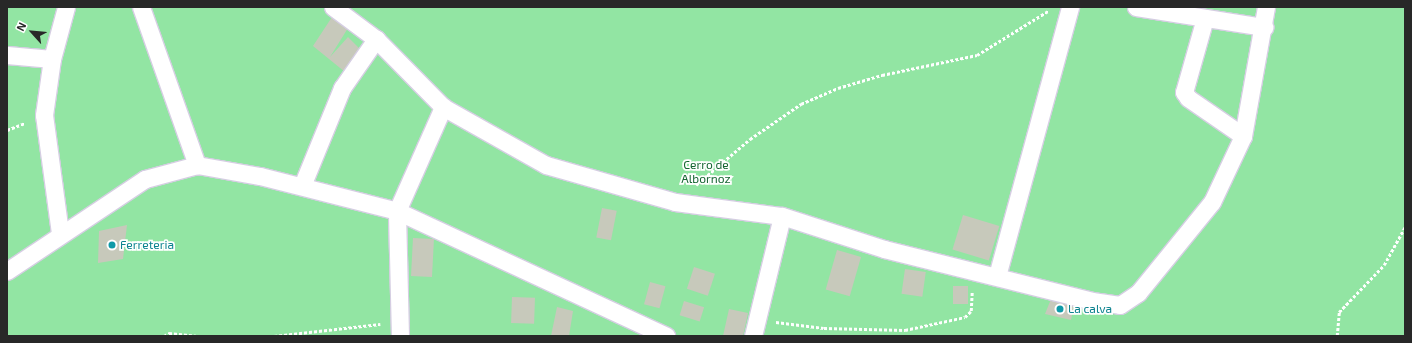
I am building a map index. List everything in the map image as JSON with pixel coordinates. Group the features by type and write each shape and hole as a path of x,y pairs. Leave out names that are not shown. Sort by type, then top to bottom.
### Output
{"street":[{"path":"60,233 44,115 52,59 66,7"},
{"path":"141,7 197,165"},
{"path":"333,7 376,39 442,107 546,166 675,202 782,216 884,249 1120,305 1138,293 1212,202 1243,136 1264,27 1266,7"},
{"path":"997,276 1070,7"},
{"path":"1136,7 1264,27"},
{"path":"1205,18 1184,92 1188,98 1243,136"},
{"path":"302,186 342,88 376,39"},
{"path":"7,55 52,59"},
{"path":"399,328 397,211 442,107"},
{"path":"7,270 60,233 145,179 197,165 302,186 397,211 666,336"},
{"path":"753,336 782,216"}],"path":[{"path":"675,202 750,139 801,104 838,88 882,75 977,55 1055,7"},
{"path":"1337,336 1339,312 1384,265 1405,227"},
{"path":"756,319 824,328 905,330 965,317 971,311 974,271"},
{"path":"274,336 357,328 399,328"},
{"path":"164,336 169,333 196,336"}],"green space":[{"name":"Cerro de Albornoz","path":"7,7 1405,7 1405,336 7,336"}],"building":[{"path":"332,17 348,28 330,57 348,37 363,52 345,72 313,46"},
{"path":"602,208 617,211 611,240 596,237"},
{"path":"963,215 999,226 989,261 952,249"},
{"name":"Ferreteria","path":"127,225 123,259 98,263 99,231"},
{"path":"413,238 434,239 432,277 411,276"},
{"path":"837,250 861,257 850,296 826,289"},
{"path":"694,267 715,274 708,296 687,289"},
{"path":"905,269 926,272 922,297 902,294"},
{"path":"650,282 665,286 660,308 644,304"},
{"path":"953,286 968,286 968,304 953,304"},
{"path":"512,297 535,298 534,324 511,323"},
{"name":"La calva","path":"1051,299 1074,305 1071,320 1045,314"},
{"path":"684,301 704,307 700,321 680,315"},
{"path":"557,307 573,311 569,336 551,336"},
{"path":"729,309 748,313 743,336 723,336"}],"place":[{"name":"Ferreteria","path":"112,245"},
{"name":"La calva","path":"1060,309"}]}
